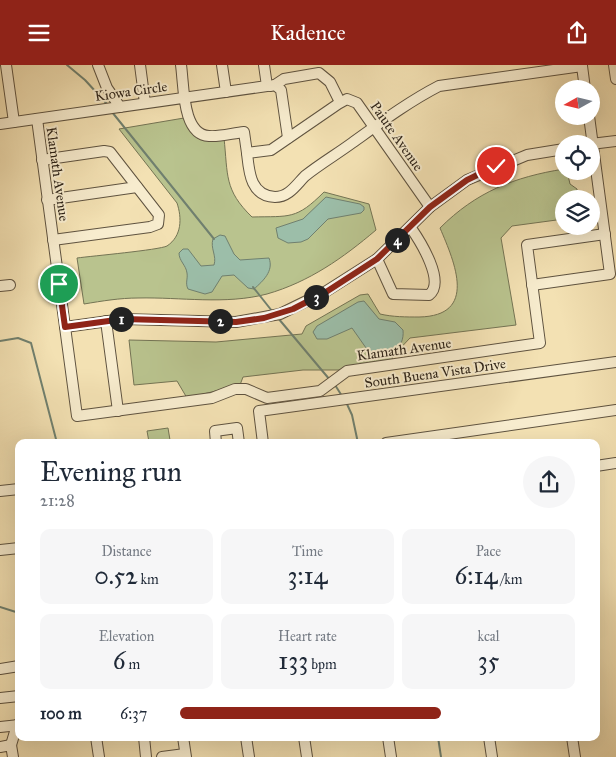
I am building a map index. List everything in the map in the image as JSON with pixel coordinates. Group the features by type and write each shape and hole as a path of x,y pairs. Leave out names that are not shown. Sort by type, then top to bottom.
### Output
{"street":[{"path":"6,65 14,122"},
{"path":"98,65 113,108"},
{"path":"140,65 145,103"},
{"path":"181,65 189,123 197,133 208,136 244,132 251,180 256,189 265,195 275,197 285,195 305,176 374,127 419,96 439,87 582,66 584,80"},
{"path":"222,65 226,92"},
{"path":"264,65 271,86 281,90 288,138"},
{"path":"614,65 616,79"},
{"name":"Kiowa Circle","path":"0,124 271,86 284,79 319,73 330,82 340,103"},
{"name":"Paiute Avenue","path":"340,103 347,99 357,103 430,207"},
{"path":"247,153 271,150 340,103"},
{"name":"Klamath Avenue","path":"37,119 77,416 212,398 235,389 246,389 267,398 320,391 347,371 540,343 532,285"},
{"path":"600,143 616,141"},
{"path":"65,327 123,319 236,322 274,315 326,292 377,259 430,207 467,180 496,166 527,155 555,150"},
{"path":"42,160 104,151 110,153 159,215 158,223 150,227 53,241"},
{"path":"597,180 605,234 610,274 532,285 526,245 605,234"},
{"path":"47,200 138,187"},
{"path":"377,259 393,294 429,295 434,291 435,286 428,255 410,228"},
{"path":"106,321 118,411"},
{"name":"South Buena Vista Drive","path":"262,439 259,411 616,362"},
{"path":"414,439 616,410"},
{"path":"215,439 214,431 237,428 238,439"},
{"path":"600,465 616,463"},
{"path":"0,491 15,489"},
{"path":"0,550 15,548"},
{"path":"0,669 15,667"},
{"path":"0,698 15,696"},
{"path":"0,727 15,725"},
{"path":"13,757 12,745 15,735"},
{"path":"97,741 99,757"},
{"path":"144,741 146,757"},
{"path":"162,757 186,755 184,741"},
{"path":"247,741 249,757"},
{"path":"305,741 307,757"},
{"path":"389,741 391,757"},
{"path":"490,741 492,757"},
{"path":"573,741 575,757"},
{"path":"0,747 12,745"}],"shaded area":[{"path":"184,118 197,138 224,138 227,172 232,190 236,198 252,217 292,215 306,208 324,192 369,204 376,230 325,268 297,283 267,294 219,300 131,298 84,304 77,258 161,248 172,242 180,226 177,203 119,129"},
{"path":"555,170 555,180 569,180 570,184 577,190 555,190 555,220 512,226 501,238 516,325 410,338 392,357 393,361 340,370 303,370 243,377 240,385 187,398 177,381 134,385 129,340 216,342 302,334 306,326 360,295 368,294 380,314 419,317 437,314 449,308 456,298 456,271 440,228 468,205 497,188"},
{"path":"326,197 360,204 364,207 364,210 361,213 328,219 308,239 301,242 288,243 278,238 276,228 303,219"},
{"path":"220,235 225,236 234,254 240,260 269,258 269,271 254,289 248,288 234,275 222,276 212,292 205,294 188,289 186,270 179,253 183,249 188,249 201,266 214,265 215,258 212,242 213,239"},
{"path":"364,301 379,319 395,322 403,330 403,337 398,348 383,356 371,355 352,328 327,339 317,339 313,332 317,326 358,302"},
{"path":"168,428 170,439 148,439 147,431"}],"waterway":[{"path":"67,65 85,80 107,104"},
{"path":"112,112 214,239"},
{"path":"253,287 272,311"},
{"path":"278,318 330,380"},
{"path":"0,341 18,338 31,343 56,439"},
{"path":"335,385 342,396"},
{"path":"346,402 352,415 357,439"},
{"path":"0,607 15,612"},
{"path":"439,741 441,757"}],"route":[{"path":"59,284 65,327 123,319 236,322 280,314 326,292 377,259 430,207 467,180 496,166"}]}
